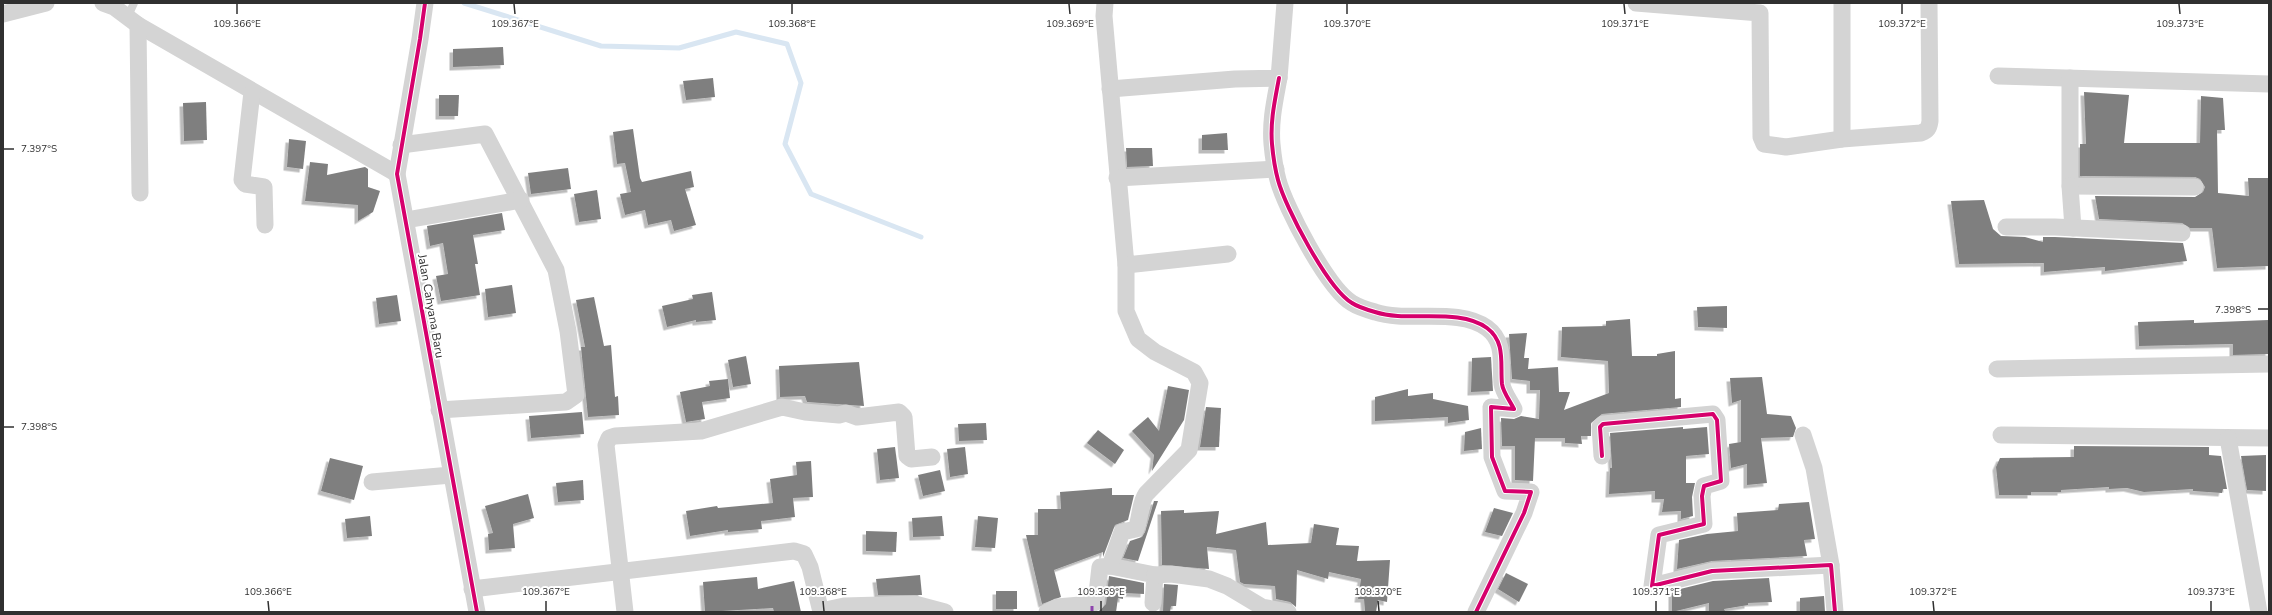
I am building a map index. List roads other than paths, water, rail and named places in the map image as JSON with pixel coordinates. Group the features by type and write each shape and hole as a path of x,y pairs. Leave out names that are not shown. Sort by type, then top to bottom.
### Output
{"street":[{"path":"3,14 46,3"},
{"path":"103,3 133,14 252,92 397,174"},
{"name":"Jalan Cahyana Baru","path":"425,3 397,174 477,612"},
{"path":"1105,3 1117,178 1126,265 1126,311 1138,339 1154,352 1194,372 1200,383 1188,450 1146,494 1141,502 1140,519 1136,529 1122,532 1110,566"},
{"path":"1285,3 1280,70 1271,116 1272,144 1276,170 1288,206 1335,288 1352,303 1376,313 1454,318 1477,322 1488,329 1498,340 1501,350 1502,386 1514,409 1491,407 1492,457 1505,491 1531,492 1524,513 1476,612"},
{"path":"1636,3 1760,8 1761,132 1764,144 1786,147 1842,139 1921,133 1929,128 1929,3"},
{"path":"1842,3 1842,139"},
{"path":"133,14 140,194"},
{"path":"1110,89 1235,79 1280,70"},
{"path":"1998,76 2269,84"},
{"path":"2070,78 2070,186 2073,228"},
{"path":"252,92 242,180 245,184 264,187 265,225"},
{"path":"401,145 485,134 521,200 544,251 556,270 568,331 576,396 566,402 439,410"},
{"path":"1117,178 1276,170"},
{"path":"2070,186 2195,187"},
{"path":"406,220 521,200"},
{"path":"2006,227 2073,228 2182,234"},
{"path":"1126,265 1228,254"},
{"path":"1997,369 2269,364"},
{"path":"625,612 619,572 606,445 609,438 615,436 701,431 782,407 805,412 839,415 846,413 857,417 899,412 904,417 906,454 908,458 932,457"},
{"path":"1602,456 1600,427 1603,424 1635,422 1707,413 1715,416 1721,481 1704,486 1702,496 1704,524 1659,535 1652,586 1712,571 1831,565"},
{"path":"1803,435 1814,468 1831,565 1835,612"},
{"path":"2001,435 2269,438"},
{"path":"2228,438 2259,612"},
{"path":"372,482 451,475"},
{"path":"472,589 794,551 804,554 821,611 844,606 915,604 945,612"},
{"path":"1047,612 1057,607 1081,604 1092,608 1096,602 1100,567 1110,566 1154,575 1171,574 1209,579 1227,586 1262,607 1288,612"},
{"path":"1153,604 1154,575"}],"waterway":[{"path":"464,3 601,46 679,48 736,32 787,44 801,83 785,144 811,194 921,237"}]}
